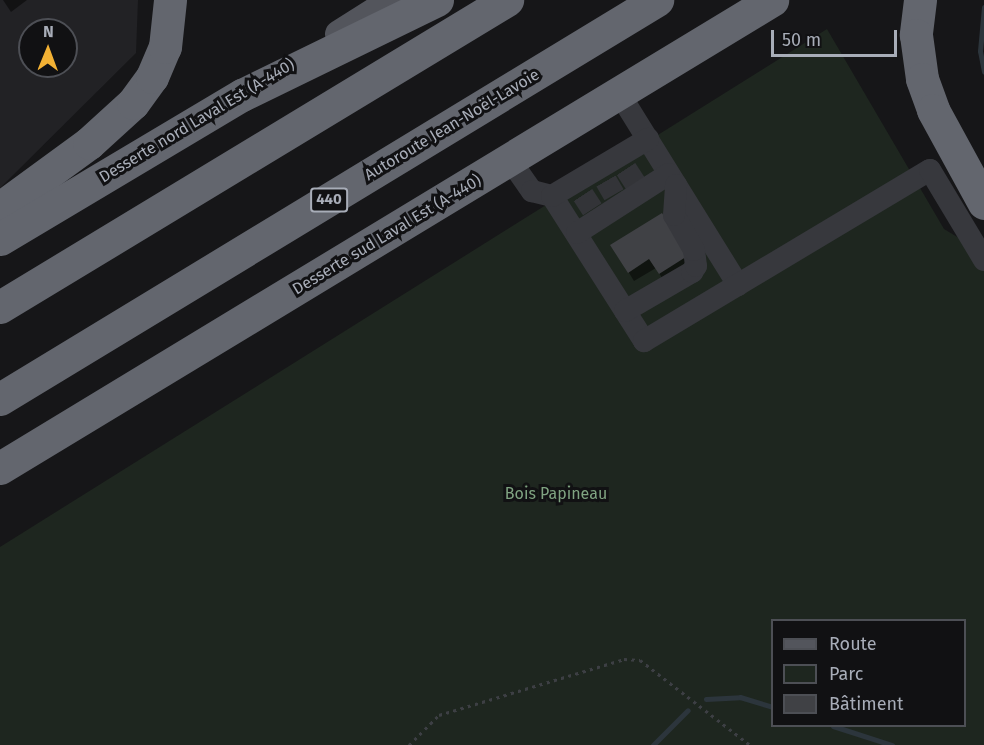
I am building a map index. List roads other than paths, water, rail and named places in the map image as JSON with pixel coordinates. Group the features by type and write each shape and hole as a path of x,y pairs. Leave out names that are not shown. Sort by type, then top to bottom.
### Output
{"highway":[{"path":"0,208 96,137 142,92 165,47 170,0"},
{"path":"242,95 436,0"},
{"path":"0,307 507,0"},
{"name":"Autoroute Jean-Noël-Lavoie","path":"0,399 657,0"},
{"name":"Desserte sud Laval Est (A-440)","path":"0,468 772,0"},
{"path":"920,0 916,35 922,79 933,110 984,203"},
{"name":"Desserte nord Laval Est (A-440)","path":"0,239 242,95"}],"main road":[{"name":"Desserte nord Laval Est (A-440)","path":"242,95 393,0"}],"lane":[{"path":"620,93 738,285"},
{"path":"510,159 532,191 588,201 630,175 648,139"},
{"path":"552,195 644,341 930,170 984,260"},
{"path":"577,233 588,201 630,175 673,179"},
{"path":"625,311 692,272 696,266 694,250 674,215 673,179"}],"waterway":[{"path":"984,7 980,51 984,72"},
{"path":"706,699 740,697 771,707"},
{"path":"653,745 688,710"},
{"path":"836,727 892,745"}],"tunnel":[{"path":"626,169 635,183"},
{"path":"606,181 614,195"},
{"path":"583,195 592,209"}],"park label":[{"name":"Bois Papineau","path":"556,494"}]}
